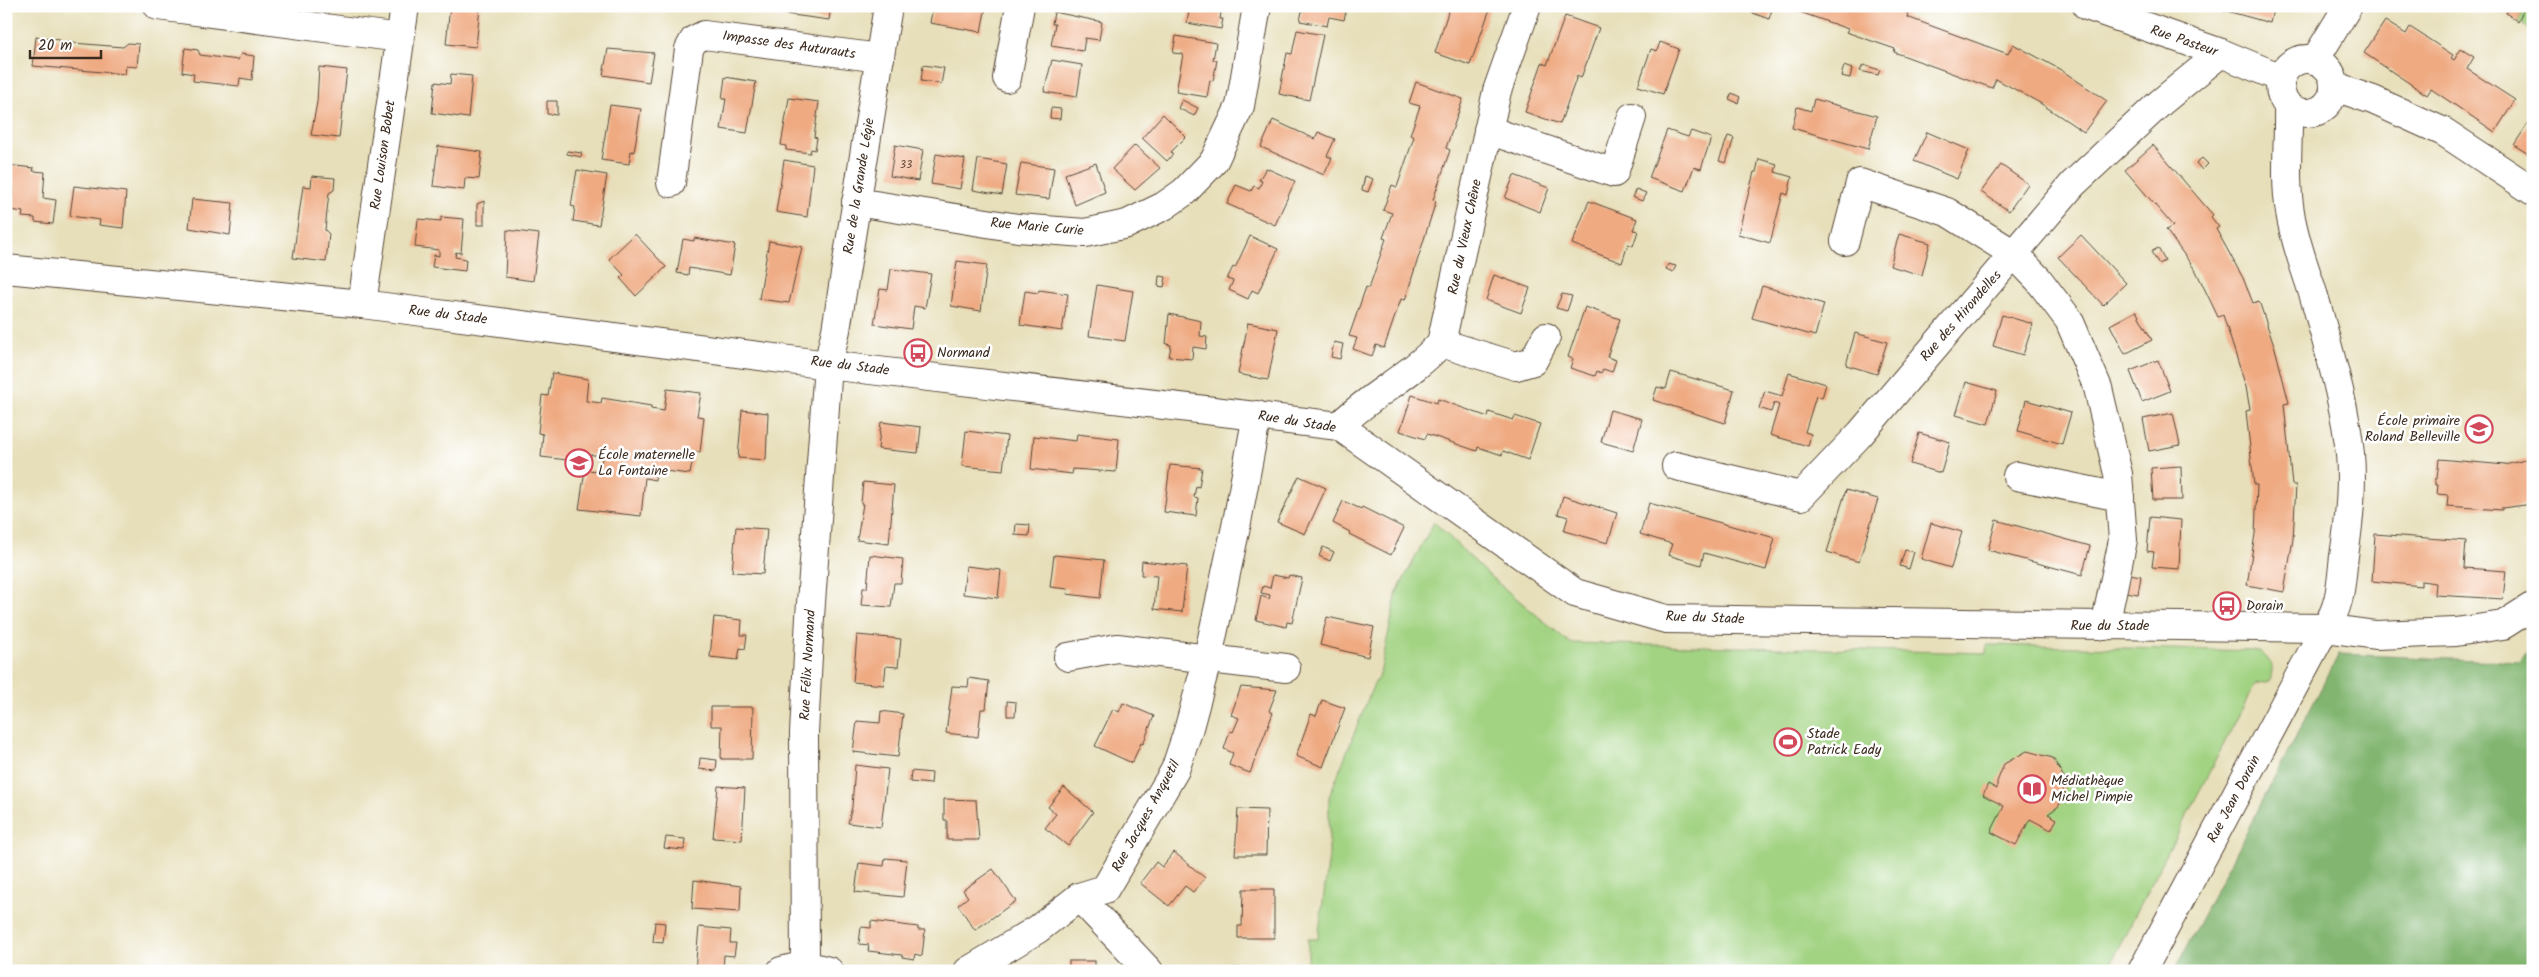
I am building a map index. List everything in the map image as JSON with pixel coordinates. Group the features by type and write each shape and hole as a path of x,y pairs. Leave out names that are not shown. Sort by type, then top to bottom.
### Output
{"street":[{"path":"158,6 400,38"},
{"name":"Rue Louison Bobet","path":"362,304 405,6"},
{"name":"Rue de la Grande Légie","path":"828,365 836,330 888,6"},
{"path":"1008,78 1020,6"},
{"name":"Rue Marie Curie","path":"856,202 1018,228 1085,233 1127,224 1164,206 1184,192 1214,161 1240,106 1257,6"},
{"name":"Rue du Vieux Chêne","path":"1441,343 1488,130 1498,91 1527,6"},
{"name":"Rue Pasteur","path":"2087,6 2221,53 2281,78"},
{"path":"2315,60 2348,6"},
{"name":"Impasse des Auturauts","path":"671,183 689,49 694,40 704,35 880,58"},
{"name":"Rue des Hirondelles","path":"1676,466 1801,496 1860,434 2073,184 2160,103 2221,53"},
{"path":"2298,60 2315,60 2330,70 2335,88 2328,104 2320,110 2304,113 2288,106 2281,93 2281,78 2290,64 2298,60"},
{"path":"2335,88 2373,100 2444,132 2533,191"},
{"name":"Rue Jean Dorain","path":"2142,971 2325,628 2335,615 2339,602 2349,520 2350,454 2338,390 2317,308 2297,247 2290,211 2286,150 2288,106"},
{"path":"1488,130 1614,173 1632,116"},
{"path":"1845,241 1860,183 1947,212 2014,254 2038,279 2069,320 2098,388 2118,474 2123,540 2104,626"},
{"name":"Rue du Stade","path":"6,270 362,304 828,365 1339,426 1575,593 1666,619 2325,628 2376,635 2456,632 2503,626 2533,606"},
{"path":"1339,426 1356,409 1430,356 1441,343 1516,366 1533,361 1546,337"},
{"name":"Rue Félix Normand","path":"805,969 804,733 810,610 828,365"},
{"name":"Rue Jacques Anquetil","path":"968,971 1038,929 1079,897 1105,889 1174,770 1188,731 1208,657 1237,522 1257,415"},
{"path":"2017,476 2120,497"},
{"path":"1068,657 1117,648 1208,657 1286,668"},
{"path":"1079,897 1149,971"}],"green space":[{"path":"2525,6 2533,6 2533,31 2518,22"},
{"name":"Stade Patrick Eady","path":"1434,522 1492,578 1570,643 1986,653 1987,645 2259,651 2270,664 2271,676 2270,681 2255,684 2106,971 1308,971 1308,939 1318,939 1329,857 1329,797 1373,686 1380,674 1397,592"},
{"path":"2533,643 2533,971 2174,971 2339,654 2520,662"}],"building":[{"path":"450,6 480,7 476,47 446,44"},
{"path":"786,6 831,6 829,20 785,14"},
{"path":"933,6 986,6 981,32 930,23"},
{"path":"1190,6 1222,6 1220,19 1223,19 1221,29 1187,23"},
{"path":"1303,6 1347,6 1344,20 1329,17 1327,26 1300,21"},
{"path":"1450,6 1491,6 1470,65 1435,53"},
{"path":"1734,6 1773,6 1769,19"},
{"path":"1783,6 1890,6 1908,13 1907,17 2008,54 2013,44 2061,70 2107,101 2084,132 2040,103 1996,79 1992,88 1894,52 1895,49 1846,32 1848,29"},
{"path":"2224,6 2274,6 2270,23 2223,10"},
{"path":"2510,6 2523,10 2518,22 2506,13"},
{"path":"1054,12 1102,22 1099,40 1085,38 1083,51 1051,46 1055,24 1052,24"},
{"path":"1565,16 1599,28 1581,78 1577,76 1560,124 1525,112 1542,63 1547,65"},
{"path":"2385,21 2406,34 2410,27 2453,55 2451,58 2454,60 2461,49 2474,57 2467,69 2515,100 2495,132 2431,89 2427,95 2364,53"},
{"path":"1297,30 1323,35 1309,100 1279,94 1287,53 1292,54"},
{"path":"1176,36 1216,43 1213,60 1217,60 1213,81 1210,80 1207,97 1176,92 1183,54 1173,53"},
{"path":"36,37 60,40 60,42 123,47 128,43 139,44 137,67 126,66 125,74 33,66"},
{"path":"1660,42 1679,49 1663,94 1638,86 1651,49 1657,51"},
{"path":"185,48 198,50 200,55 238,60 241,54 254,56 252,80 240,78 239,86 193,81 194,74 182,72"},
{"path":"608,49 654,53 649,82 603,75"},
{"path":"1052,60 1082,65 1077,97 1044,92"},
{"path":"923,65 944,68 941,84 921,81"},
{"path":"1863,65 1880,70 1878,75 1860,71"},
{"path":"1844,66 1852,69 1850,78 1841,76"},
{"path":"319,67 347,70 339,138 311,135 317,102"},
{"path":"451,74 472,76 468,118 432,113 435,82 450,84"},
{"path":"725,77 756,82 747,133 721,129 726,99 722,99"},
{"path":"1416,82 1463,99 1446,148 1450,150 1433,200 1436,201 1405,300 1401,299 1384,348 1376,345 1372,356 1353,349 1357,338 1349,336 1366,287 1369,288 1386,239 1383,238 1392,213 1383,210 1392,185 1397,187 1414,137 1410,135 1420,106 1409,103"},
{"path":"1732,93 1740,97 1738,103 1729,99"},
{"path":"789,98 819,102 814,137 817,138 815,150 811,149 810,153 786,150 786,146 781,145"},
{"path":"1814,99 1877,116 1868,149 1792,128 1797,107 1811,111"},
{"path":"1182,100 1198,108 1194,116 1178,108"},
{"path":"547,101 557,101 557,115 547,114"},
{"path":"610,105 641,109 634,152 631,151 629,164 601,160"},
{"path":"1051,108 1061,109 1060,119 1050,118"},
{"path":"1163,114 1186,137 1171,152 1173,154 1167,161 1142,138"},
{"path":"2531,119 2533,120 2533,157 2514,145"},
{"path":"1273,120 1315,139 1318,132 1335,139 1327,156 1332,158 1324,175 1261,147"},
{"path":"1667,130 1688,137 1691,131 1711,138 1701,169 1694,167 1685,191 1649,178"},
{"path":"1927,132 1969,150 1957,179 1914,161"},
{"path":"1728,136 1734,138 1726,163 1719,161"},
{"path":"895,145 923,150 918,181 890,176"},
{"path":"1135,145 1160,168 1135,190 1112,169"},
{"path":"2153,145 2213,215 2211,217 2219,227 2216,229 2243,278 2253,303 2259,301 2276,352 2289,403 2284,404 2292,485 2296,485 2293,539 2284,592 2247,585 2255,534 2257,485 2254,485 2246,411 2250,410 2246,387 2223,315 2218,317 2196,271 2166,230 2173,226 2125,170"},
{"path":"438,146 482,152 479,179 465,178 464,190 433,186"},
{"path":"567,151 582,153 581,157 567,154"},
{"path":"936,154 965,159 960,189 931,184"},
{"path":"2202,158 2208,164 2202,170 2196,163"},
{"path":"978,159 1007,164 1002,195 973,190"},
{"path":"1759,159 1777,164 1775,172 1792,177 1788,195 1783,193 1770,243 1738,234"},
{"path":"784,160 813,165 807,217 776,212"},
{"path":"1021,163 1054,168 1049,199 1015,195"},
{"path":"1096,163 1105,192 1075,205 1065,174"},
{"path":"6,165 34,168 33,171 45,172 43,198 56,200 53,224 35,222 35,218 22,217 23,212 11,210 13,187 6,186"},
{"path":"2001,165 2028,184 2009,211 1981,192"},
{"path":"1266,168 1295,181 1275,225 1227,204 1236,185 1251,191 1254,186 1259,188 1262,181 1259,180"},
{"path":"577,170 607,175 599,225 573,221 575,207 571,206"},
{"path":"1514,175 1549,188 1540,212 1505,198"},
{"path":"312,176 335,178 334,190 329,193 327,211 325,230 329,234 326,262 293,258 303,186 311,187"},
{"path":"1365,176 1373,179 1368,192 1362,190"},
{"path":"74,186 126,192 123,228 99,225 100,220 70,216"},
{"path":"1636,189 1646,193 1642,201 1632,197"},
{"path":"192,199 233,203 230,235 189,228"},
{"path":"484,201 484,225 477,225 477,204"},
{"path":"1589,201 1637,219 1633,230 1638,231 1633,246 1628,244 1622,263 1572,244"},
{"path":"441,217 464,219 461,253 456,252 455,257 466,259 465,271 432,267 434,255 439,256 439,250 415,247 418,219 441,221"},
{"path":"507,230 539,234 533,281 505,277"},
{"path":"635,234 666,267 636,296 620,278 624,275 609,259"},
{"path":"1899,234 1930,243 1922,275 1890,266"},
{"path":"2081,235 2126,283 2103,305 2058,257"},
{"path":"1250,236 1278,249 1258,293 1252,290 1248,299 1229,290 1233,281 1227,279 1233,267 1235,268"},
{"path":"694,238 735,245 730,275 689,268 688,275 677,273 683,239 694,241"},
{"path":"769,241 802,247 789,303 759,299"},
{"path":"2158,248 2165,261 2159,264 2151,252"},
{"path":"957,261 987,265 981,311 951,306"},
{"path":"1668,264 1676,266 1673,272 1666,269"},
{"path":"891,269 931,274 925,308 914,306 911,329 874,324 880,289 888,290"},
{"path":"1494,275 1530,288 1521,313 1486,300"},
{"path":"1159,276 1166,277 1164,287 1158,286"},
{"path":"1097,285 1133,291 1125,341 1089,336"},
{"path":"1762,286 1824,304 1815,336 1752,318"},
{"path":"1039,290 1068,294 1062,331 1020,325 1025,291 1038,293"},
{"path":"1562,294 1572,296 1567,311 1556,308"},
{"path":"1585,307 1620,319 1607,357 1616,360 1612,372 1603,369 1601,373 1597,371 1595,376 1570,368 1573,359 1568,357"},
{"path":"2136,311 2152,340 2125,354 2110,325"},
{"path":"1169,314 1201,321 1200,336 1207,337 1206,349 1193,347 1192,359 1169,357 1171,345 1166,344"},
{"path":"2002,315 2033,324 2023,355 1993,346"},
{"path":"1248,323 1278,329 1268,380 1238,374"},
{"path":"1855,333 1887,342 1877,374 1846,365"},
{"path":"1334,342 1343,344 1340,359 1331,357"},
{"path":"2158,360 2170,391 2142,402 2130,371"},
{"path":"1671,372 1734,390 1725,423 1653,400 1657,387 1666,389"},
{"path":"552,373 588,379 586,401 601,403 602,398 651,406 651,409 664,411 667,389 701,393 697,416 704,417 700,452 694,452 690,474 656,470 655,480 645,478 641,516 579,509 585,470 600,471 602,456 578,453 577,461 541,457 543,434 538,433 542,395 548,396"},
{"path":"1789,373 1826,384 1822,398 1816,396 1805,432 1811,434 1808,446 1770,435 1779,405 1774,403 1771,412 1759,408 1765,391 1782,396"},
{"path":"1966,382 1997,391 1988,424 1956,415"},
{"path":"1412,395 1437,403 1438,399 1488,417 1489,412 1513,420 1515,416 1540,424 1528,460 1503,451 1502,455 1478,447 1477,451 1427,434 1425,439 1400,431"},
{"path":"2026,400 2071,413 2062,444 2018,431"},
{"path":"742,410 768,413 766,460 738,458"},
{"path":"1610,410 1642,419 1633,451 1601,442"},
{"path":"2173,413 2180,445 2149,451 2143,419"},
{"path":"881,422 921,427 918,453 878,449"},
{"path":"966,431 1007,436 1003,470 962,466"},
{"path":"1919,433 1950,442 1941,473 1910,464"},
{"path":"1077,434 1119,439 1116,472 1073,469 1072,474 1031,469 1034,436 1076,441"},
{"path":"2533,456 2533,504 2502,508 2502,510 2447,506 2448,495 2437,494 2438,485 2435,485 2435,479 2437,479 2439,459 2505,465"},
{"path":"1170,465 1202,468 1199,487 1196,486 1194,497 1198,498 1196,516 1164,512"},
{"path":"2181,466 2182,500 2153,500 2151,468"},
{"path":"1299,476 1326,488 1305,534 1277,522"},
{"path":"863,482 894,485 889,544 857,540 863,504 861,504"},
{"path":"1846,490 1878,499 1859,562 1827,552"},
{"path":"1563,496 1617,513 1608,543 1564,531 1568,517 1558,514"},
{"path":"1343,501 1361,509 1362,507 1404,528 1391,555 1349,534 1350,532 1333,523"},
{"path":"1649,503 1775,538 1766,570 1704,553 1701,565 1668,555 1672,544 1640,534"},
{"path":"2150,517 2181,520 2179,569 2152,567 2154,552 2147,551"},
{"path":"1996,520 2090,546 2082,575 1988,550"},
{"path":"1931,523 1962,532 1951,568 1921,559"},
{"path":"1016,524 1030,525 1029,536 1015,535"},
{"path":"736,527 767,529 763,574 732,572"},
{"path":"2375,534 2466,541 2464,568 2506,571 2503,599 2435,595 2436,583 2421,581 2421,586 2372,581"},
{"path":"1323,547 1334,552 1330,561 1319,556"},
{"path":"1905,550 1914,552 1909,569 1900,566"},
{"path":"870,555 903,559 901,583 894,583 891,607 861,605 863,588 867,588"},
{"path":"1054,555 1104,560 1100,598 1067,594 1068,589 1050,587"},
{"path":"1142,561 1187,566 1182,612 1154,609 1157,576 1141,575"},
{"path":"966,566 1001,570 998,598 963,594"},
{"path":"2129,574 2141,576 2138,594 2126,592"},
{"path":"1273,575 1288,578 1289,575 1302,578 1292,623 1287,622 1286,627 1256,620 1261,596 1269,599 1270,595 1261,593 1263,586 1270,588"},
{"path":"714,617 742,620 741,635 747,635 745,649 740,648 738,660 710,657"},
{"path":"1327,617 1374,627 1368,657 1320,645"},
{"path":"857,635 901,639 898,667 886,666 884,685 853,682"},
{"path":"969,678 989,681 986,709 981,709 978,737 946,733 952,686 968,687"},
{"path":"1241,687 1277,690 1269,711 1273,713 1250,773 1229,765 1233,753 1224,749 1230,731 1233,732 1239,718 1231,715"},
{"path":"1322,700 1345,708 1323,767 1296,756 1311,714 1316,716"},
{"path":"1007,701 1016,702 1015,716 1007,716"},
{"path":"1123,703 1154,716 1143,744 1141,743 1132,763 1095,746 1113,709 1119,712"},
{"path":"711,707 753,707 752,759 721,759 722,726 711,726"},
{"path":"881,711 903,714 898,757 853,752 857,721 880,723"},
{"path":"2027,751 2053,758 2066,781 2059,806 2048,814 2057,819 2051,830 2030,819 2016,845 1991,832 2004,806 1983,795 1988,784 1997,789 1997,782 2004,764"},
{"path":"700,758 717,760 716,771 699,769"},
{"path":"855,765 888,769 881,827 848,823 852,807"},
{"path":"911,771 932,773 931,784 910,782"},
{"path":"718,786 745,788 742,840 713,838"},
{"path":"1064,787 1093,812 1068,846 1045,828 1056,814 1048,807"},
{"path":"944,799 976,800 979,840 947,840 947,820 944,820"},
{"path":"1238,809 1267,810 1266,855 1235,855"},
{"path":"666,837 685,839 684,850 664,848"},
{"path":"1174,852 1205,878 1193,892 1185,886 1169,906 1140,883 1156,862 1162,867"},
{"path":"885,858 907,860 903,897 855,892 859,863 884,866"},
{"path":"993,869 1016,901 975,930 958,905 968,897 963,890"},
{"path":"694,880 741,886 740,912 692,909"},
{"path":"1243,889 1274,889 1274,938 1238,938 1238,926 1242,926"},
{"path":"871,921 918,927 918,930 925,930 922,956 915,954 914,959 902,957 902,955 868,951 869,945 859,944 861,927 871,928"},
{"path":"655,922 665,923 663,943 653,942"},
{"path":"699,927 731,930 730,943 736,943 734,956 724,955 723,971 695,971"},
{"path":"1069,961 1095,961 1095,971 1069,971"},
{"path":"1232,968 1276,968 1275,971 1232,971"}],"place":[{"name":"Normand","path":"918,353"},
{"name":"École primaire Roland Belleville","path":"2479,429"},
{"name":"École maternelle La Fontaine","path":"579,463"},
{"name":"Dorain","path":"2227,606"},
{"name":"Stade Patrick Eady","path":"1788,742"},
{"name":"Médiathèque Michel Pimpie","path":"2032,789"}]}
